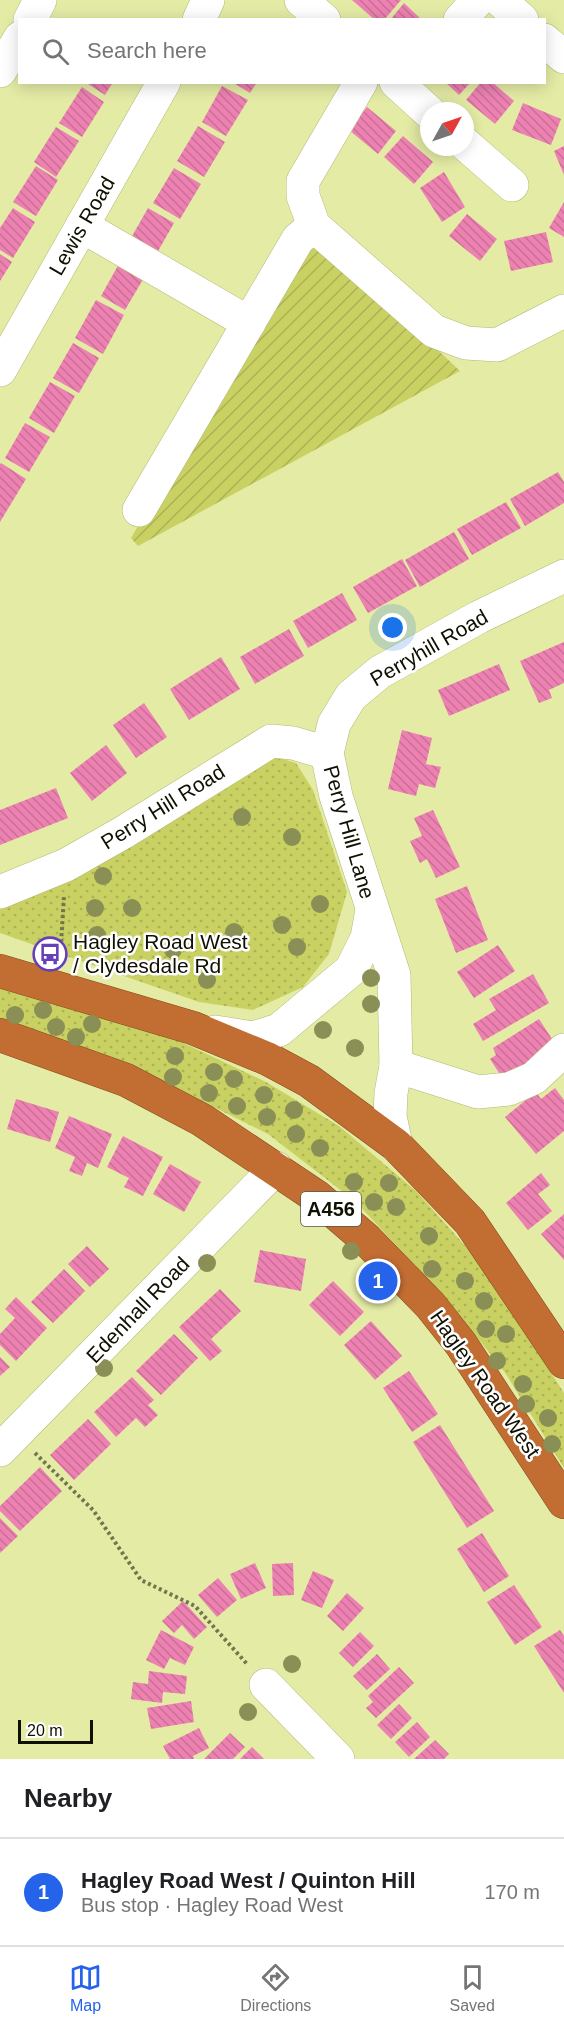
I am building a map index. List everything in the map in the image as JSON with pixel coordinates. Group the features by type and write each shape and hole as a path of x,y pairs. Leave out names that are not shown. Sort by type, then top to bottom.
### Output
{"highway":[{"path":"0,971 193,1028 268,1059 309,1081 396,1145 470,1222 564,1362"},
{"name":"Hagley Road West","path":"0,1035 126,1080 202,1120 317,1197 367,1240 431,1306 461,1344 564,1502"}],"street":[{"path":"31,18 40,0"},
{"path":"200,18 208,0"},
{"path":"301,0 322,18"},
{"path":"462,18 478,0"},
{"path":"500,0 520,18"},
{"path":"0,71 18,41"},
{"path":"546,42 564,57"},
{"name":"Lewis Road","path":"0,370 164,84"},
{"path":"360,84 303,181 303,196 314,226 434,331 466,344 497,345 564,311"},
{"path":"399,84 420,104"},
{"path":"474,152 512,185"},
{"path":"82,226 249,323"},
{"path":"139,510 298,239 314,226"},
{"name":"Perryhill Road","path":"327,753 334,724 351,696 380,672 479,617 563,580"},
{"name":"Perry Hill Road","path":"0,892 66,865 271,741 293,742 327,753"},
{"name":"Perry Hill Lane","path":"327,753 336,796 394,975 396,1066 390,1116 396,1145"},
{"name":"Perry Hill Lane","path":"193,1028 253,1038 279,1030 351,970 367,938 372,910"},
{"path":"396,1066 478,1092 509,1089 534,1078 564,1050"},
{"name":"Edenhall Road","path":"8,1443 276,1168"},
{"path":"266,1685 338,1759"}],"path":[{"path":"58,989 66,865"},
{"path":"8,1443 93,1510 141,1580 195,1606 266,1685"}],"green space":[{"path":"324,242 460,371 138,546 131,538 302,246"},
{"path":"273,756 296,763 313,790 347,892 329,954 303,987 253,1010 199,1002 0,933 0,905"},
{"path":"0,987 173,1038 266,1082 339,1126 416,1191 477,1259 564,1393 564,1468 506,1374 451,1304 356,1202 268,1134 159,1080 0,1020"}],"building":[{"path":"352,0 401,0 386,18 373,18"},
{"path":"404,3 420,18 392,18"},
{"path":"88,84 112,84 105,95"},
{"path":"235,84 256,84 250,93"},
{"path":"447,84 469,84 459,95"},
{"path":"479,84 494,84 514,101 495,124 474,107 474,102 466,100"},
{"path":"222,86 248,100 226,136 202,122"},
{"path":"82,87 104,102 82,137 59,123"},
{"path":"523,103 561,119 551,145 512,130"},
{"path":"367,107 396,131 378,154 349,130"},
{"path":"198,126 225,142 204,177 177,161"},
{"path":"56,127 79,141 56,177 34,162"},
{"path":"403,136 420,151 420,156 426,156 433,162 414,184 384,157"},
{"path":"564,146 564,175 554,151"},
{"path":"36,166 58,180 36,216 13,202"},
{"path":"174,168 201,184 180,219 153,203"},
{"path":"444,172 465,207 442,222 420,188"},
{"path":"564,202 564,237 549,228"},
{"path":"13,208 35,222 13,258 0,250 0,228"},
{"path":"148,208 174,223 153,260 127,245"},
{"path":"467,214 497,239 480,261 449,236"},
{"path":"546,232 553,262 511,271 504,241"},
{"path":"0,254 12,262 0,281"},
{"path":"120,262 145,276 125,310 101,296"},
{"path":"96,300 124,315 103,354 75,338"},
{"path":"73,343 99,358 79,393 53,378"},
{"path":"50,382 75,396 54,433 29,418"},
{"path":"25,423 50,437 29,472 5,458"},
{"path":"0,464 26,479 0,522"},
{"path":"558,472 564,482 564,503 525,526 510,499"},
{"path":"506,502 521,528 472,555 457,529"},
{"path":"454,532 469,559 420,587 405,560"},
{"path":"402,559 417,586 368,613 353,587"},
{"path":"342,593 357,620 308,648 293,621"},
{"path":"289,629 304,656 255,684 240,657"},
{"path":"564,642 564,683 549,690 552,698 539,703 520,661"},
{"path":"221,657 240,689 189,720 170,689"},
{"path":"499,664 510,690 449,716 438,690"},
{"path":"144,703 167,737 136,758 113,725"},
{"path":"402,730 432,738 426,764 441,767 435,788 419,784 416,796 388,789"},
{"path":"106,745 127,773 92,801 70,773"},
{"path":"56,788 68,818 0,845 0,810"},
{"path":"433,810 460,867 436,878 427,859 420,863 410,841 422,836 414,818"},
{"path":"467,886 488,940 456,953 435,899"},
{"path":"498,945 515,971 474,998 457,972"},
{"path":"533,974 549,1003 483,1041 473,1024 496,1010 489,999"},
{"path":"539,1019 556,1045 503,1079 490,1059 496,1055 493,1048"},
{"path":"555,1088 564,1100 564,1131 536,1154 505,1117 536,1092 541,1099"},
{"path":"16,1099 59,1112 50,1142 7,1129"},
{"path":"69,1116 112,1134 98,1168 87,1163 82,1176 69,1171 75,1157 55,1148"},
{"path":"123,1136 163,1157 143,1196 124,1187 129,1178 107,1167"},
{"path":"170,1164 201,1182 184,1212 153,1194"},
{"path":"541,1173 550,1185 538,1194 552,1211 528,1230 506,1203"},
{"path":"564,1214 564,1260 541,1234"},
{"path":"87,1246 109,1269 90,1287 68,1264"},
{"path":"260,1250 306,1259 301,1291 254,1282"},
{"path":"64,1269 85,1291 53,1323 31,1302"},
{"path":"333,1281 364,1312 340,1336 309,1305"},
{"path":"220,1289 241,1311 211,1339 222,1351 210,1361 179,1327"},
{"path":"16,1297 47,1328 16,1361 0,1345 0,1334 15,1318 5,1309"},
{"path":"371,1321 402,1356 375,1380 344,1345"},
{"path":"174,1334 198,1358 161,1395 136,1371"},
{"path":"0,1357 10,1367 0,1376"},
{"path":"409,1371 438,1414 412,1432 383,1388"},
{"path":"132,1377 154,1400 148,1405 158,1415 145,1427 136,1418 116,1437 94,1412"},
{"path":"88,1419 111,1444 74,1480 50,1455"},
{"path":"440,1425 494,1511 467,1528 413,1442"},
{"path":"40,1467 62,1491 20,1531 0,1511 0,1506"},
{"path":"0,1518 18,1536 0,1553"},
{"path":"482,1533 509,1576 484,1592 457,1549"},
{"path":"255,1563 266,1588 241,1599 230,1574"},
{"path":"293,1563 294,1595 273,1596 272,1564"},
{"path":"313,1571 334,1580 322,1608 301,1600"},
{"path":"218,1578 237,1600 217,1617 198,1595"},
{"path":"514,1585 542,1627 515,1645 487,1602"},
{"path":"347,1593 364,1608 343,1631 327,1616"},
{"path":"183,1601 207,1627 194,1639 182,1625 174,1633 162,1621"},
{"path":"161,1630 194,1647 185,1665 170,1658 164,1669 146,1660"},
{"path":"560,1630 564,1636 564,1693 534,1646"},
{"path":"360,1632 374,1646 353,1667 339,1653"},
{"path":"377,1654 390,1669 367,1690 353,1676"},
{"path":"399,1667 414,1683 376,1718 366,1708 373,1702 368,1696"},
{"path":"149,1671 187,1676 185,1694 163,1692 162,1703 131,1699 133,1682 148,1684"},
{"path":"191,1701 194,1722 151,1729 147,1708"},
{"path":"399,1704 412,1718 391,1739 377,1725"},
{"path":"417,1722 430,1737 409,1757 395,1742"},
{"path":"199,1728 209,1748 193,1756 194,1759 170,1759 163,1746"},
{"path":"230,1733 245,1747 233,1759 204,1759"},
{"path":"435,1740 449,1754 444,1759 414,1759"},
{"path":"252,1747 264,1759 240,1759"}],"place":[{"name":"Hagley Road West / Clydesdale Rd","path":"50,954"},
{"name":"Hagley Road West / Quinton Hill","path":"378,1281"}]}
